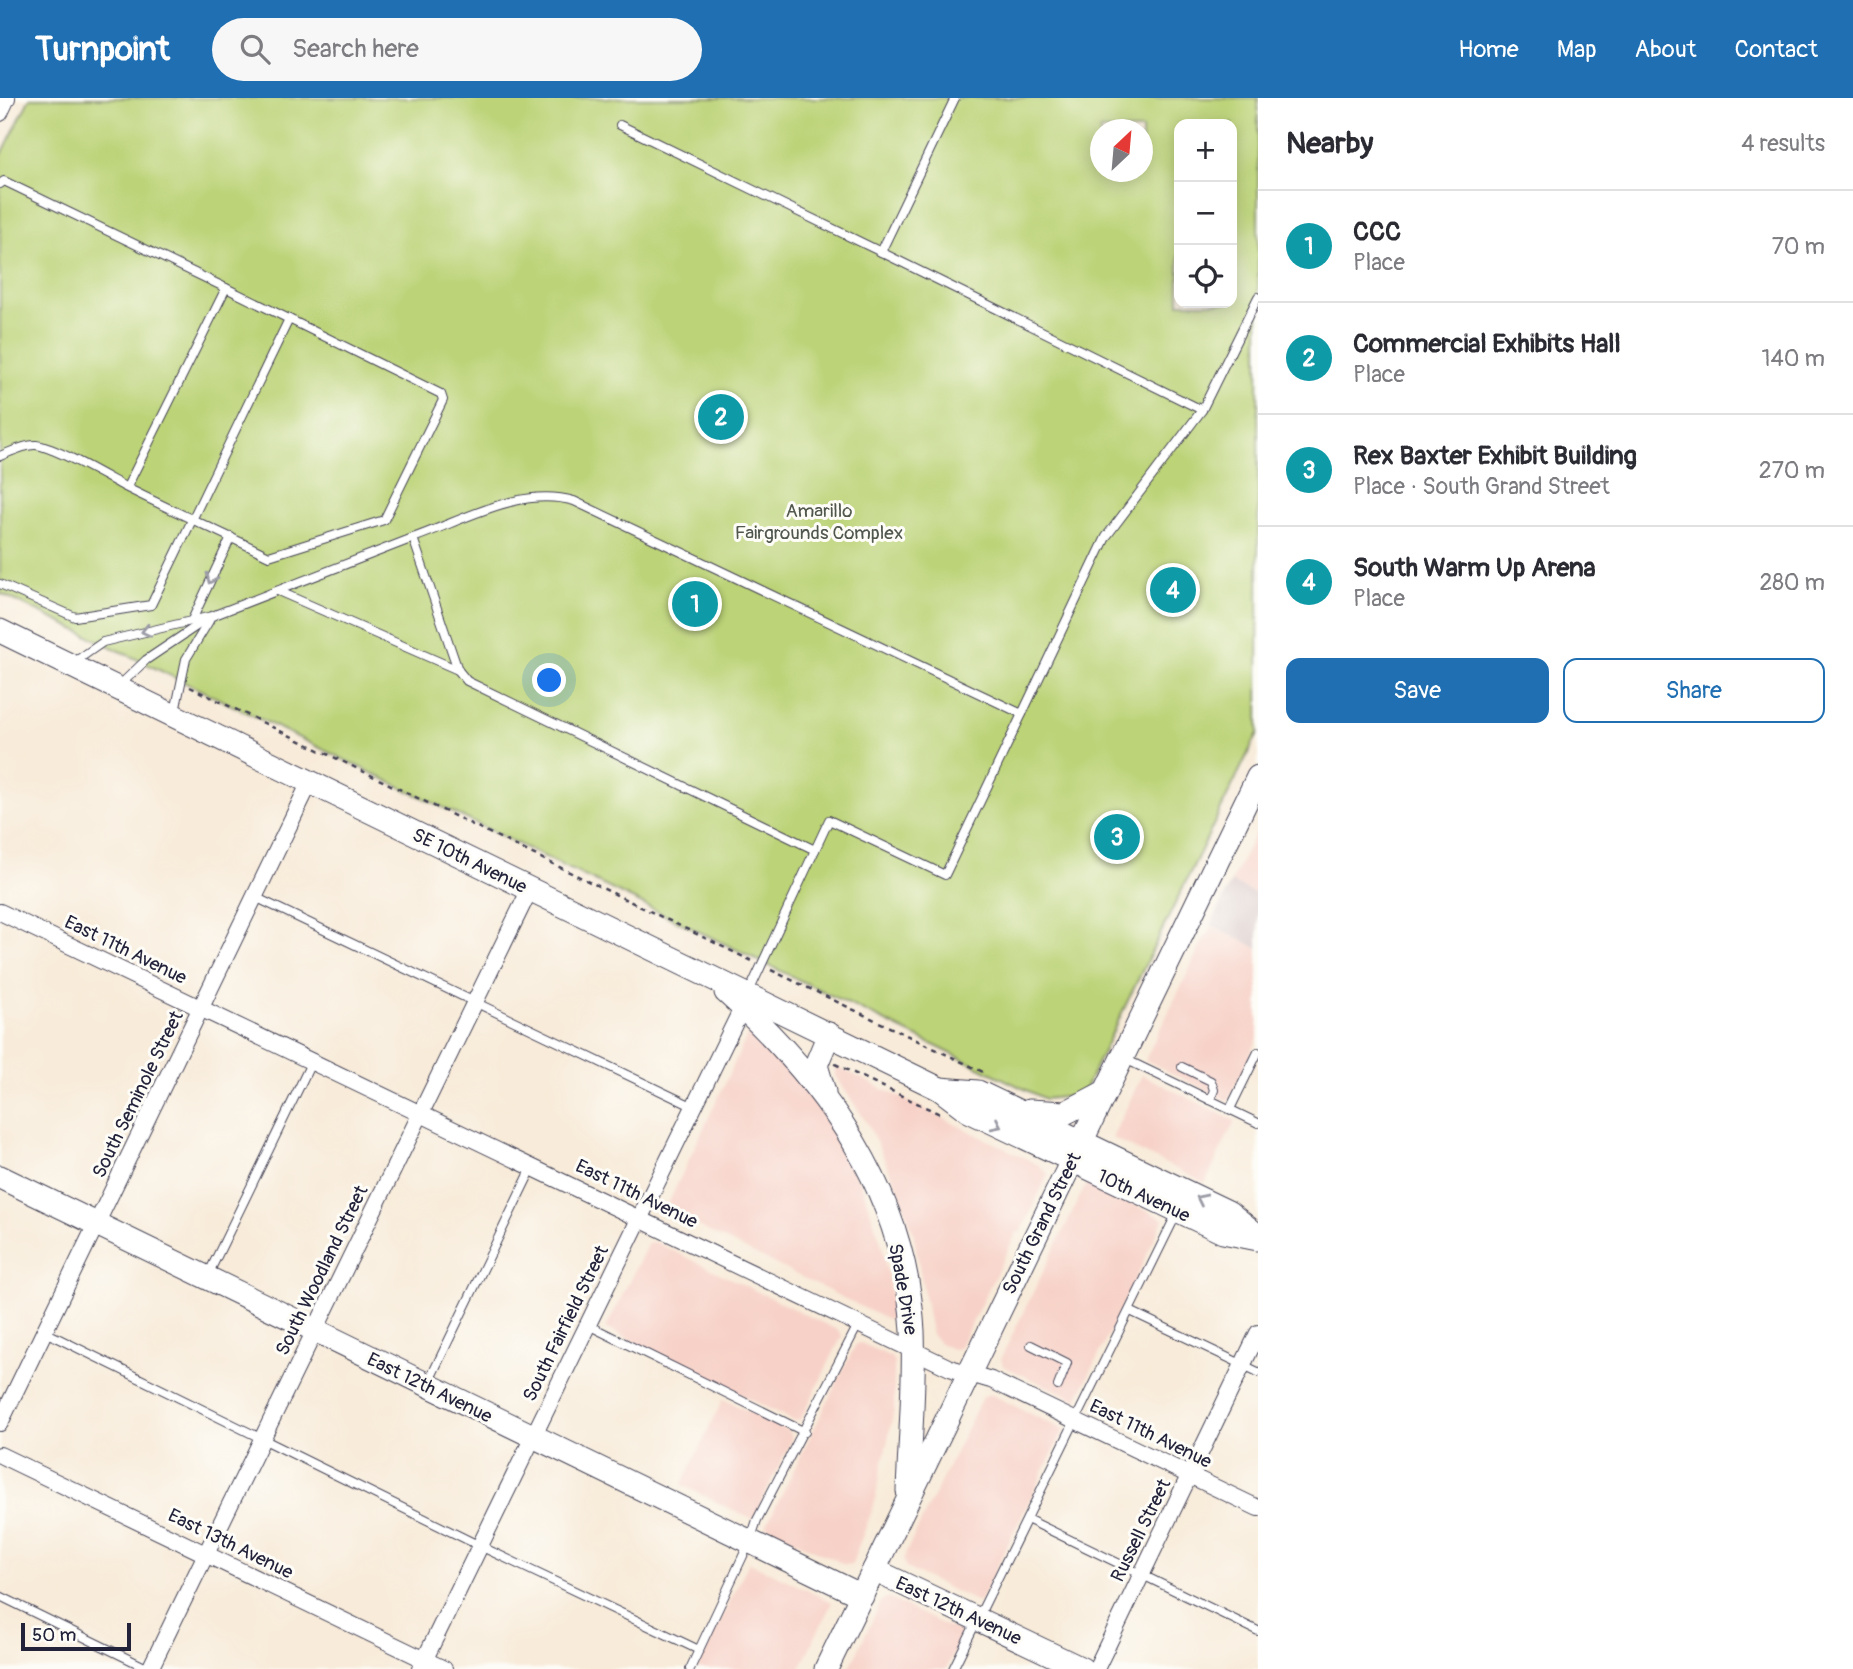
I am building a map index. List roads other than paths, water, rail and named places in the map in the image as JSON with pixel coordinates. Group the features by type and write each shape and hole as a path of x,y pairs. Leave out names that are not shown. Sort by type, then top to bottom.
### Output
{"main road":[{"name":"SE 10th Avenue","path":"0,631 706,974"},
{"name":"South Grand Street","path":"826,1669 1258,777"},
{"name":"Spade Drive","path":"706,974 746,1001 825,1095 859,1149 882,1197 905,1274 913,1350 908,1500"},
{"path":"746,1001 829,1034 940,1089"},
{"name":"Spade Drive","path":"825,1095 816,1065 829,1034"},
{"name":"10th Avenue","path":"940,1089 978,1092 1012,1108 1178,1211 1223,1232 1258,1238"},
{"name":"10th Avenue","path":"940,1089 969,1111 1076,1150 1228,1212 1258,1238"},
{"path":"1012,1108 1040,1113 1065,1113 1105,1093"},
{"name":"East 12th Avenue","path":"0,1177 862,1596"},
{"name":"East 12th Avenue","path":"874,1570 1082,1669"}],"street":[{"path":"0,113 7,98"},
{"name":"South Seminole Street","path":"0,1423 310,782"},
{"name":"South Woodland Street","path":"149,1669 530,889"},
{"name":"East 11th Avenue","path":"0,912 913,1350 991,1380 1258,1508"},
{"name":"South Fairfield Street","path":"422,1664 746,1001"},
{"name":"Russell Street","path":"1096,1669 1258,1333"},
{"name":"East 13th Avenue","path":"0,1455 205,1554 422,1664 444,1669"}],"lane":[{"path":"881,252 955,98"},
{"path":"620,125 1202,410"},
{"path":"0,184 4,181 226,288 441,394 443,400 384,520 269,556 34,444 0,456"},
{"path":"127,487 226,288"},
{"path":"746,1001 829,820 945,875 1106,537 1202,410 1258,297"},
{"path":"0,584 75,617 151,605 289,319"},
{"path":"70,665 103,642 212,615 413,538 532,496 556,496 575,501 1022,714"},
{"path":"192,620 231,537"},
{"path":"413,538 458,670 467,681 815,850"},
{"path":"278,591 458,670"},
{"path":"118,688 146,660 212,615"},
{"path":"174,716 186,659 212,615"},
{"path":"255,897 696,1107"},
{"path":"1230,1109 1258,1052"},
{"path":"1122,1057 1258,1123"},
{"path":"207,1278 312,1061"},
{"path":"1182,1067 1211,1081 1214,1090 1209,1100"},
{"path":"427,1386 533,1166"},
{"path":"953,1669 1178,1211"},
{"path":"1129,1311 1258,1373"},
{"path":"690,1669 750,1541 757,1520 805,1432 859,1323"},
{"path":"587,1325 805,1432"},
{"path":"45,1332 262,1440 699,1650"},
{"path":"1031,1345 1067,1363 1058,1386"},
{"path":"1027,1519 1258,1631"},
{"path":"0,1596 149,1669"}],"place":[{"name":"Commercial Exhibits Hall","path":"721,417"},
{"name":"South Warm Up Arena","path":"1173,590"},
{"name":"CCC","path":"695,604"},
{"name":"Rex Baxter Exhibit Building","path":"1117,837"}],"park label":[{"name":"Amarillo Fairgrounds Complex","path":"819,521"}]}
